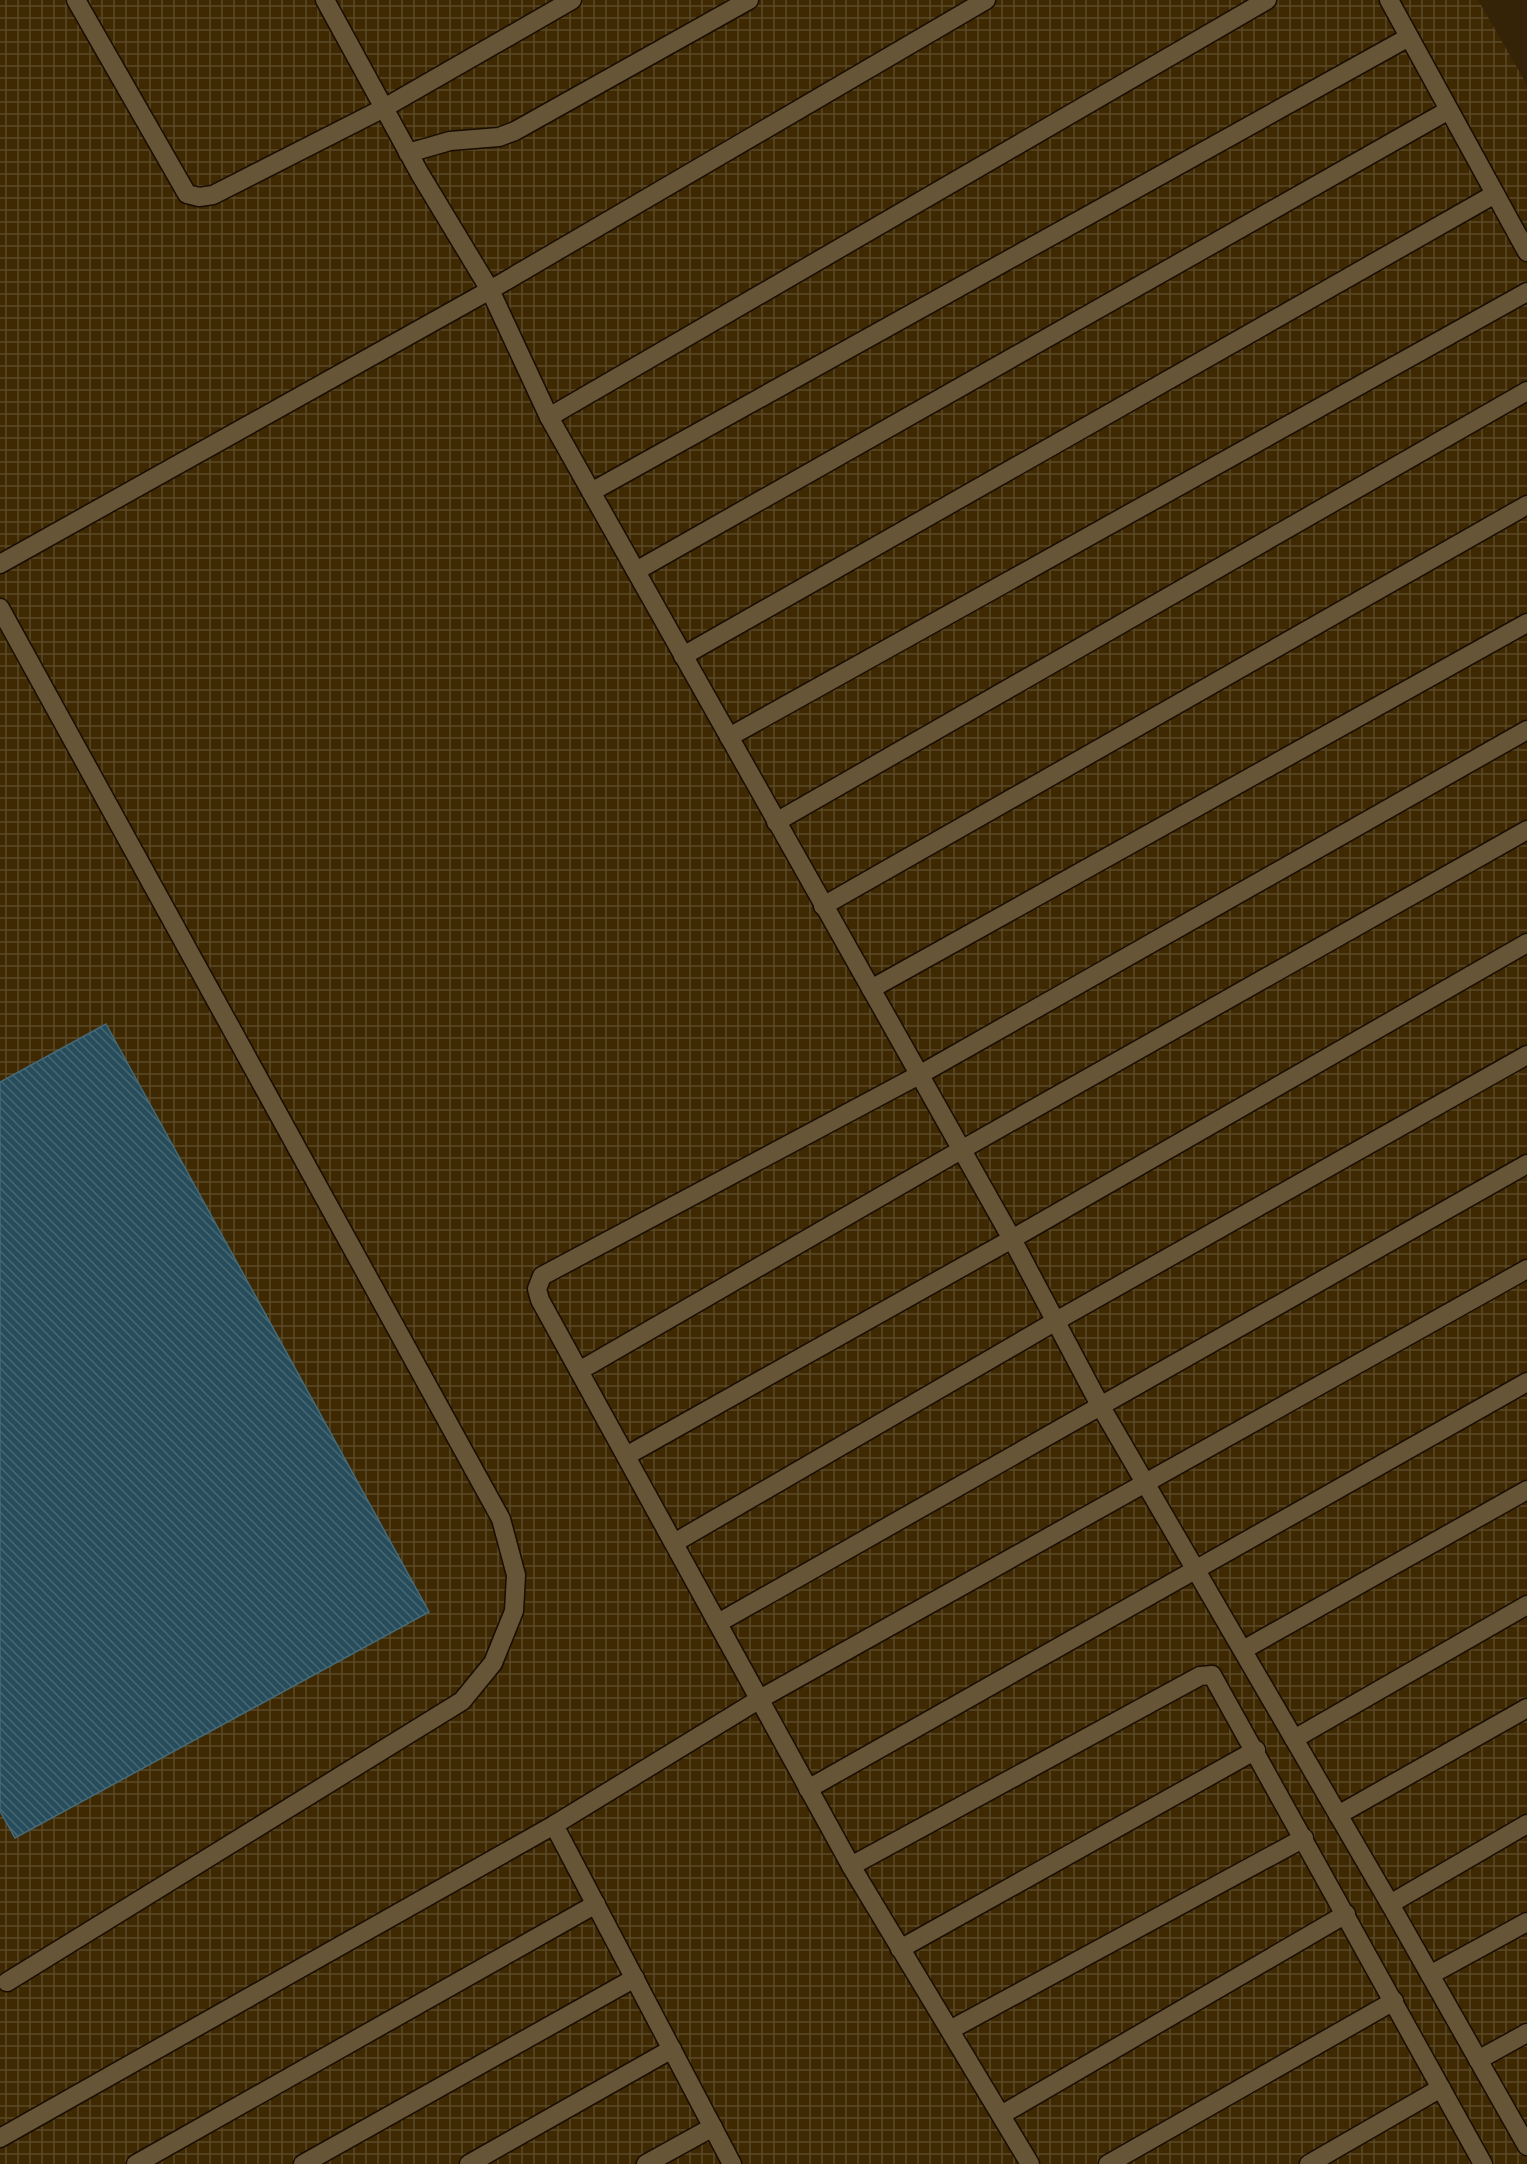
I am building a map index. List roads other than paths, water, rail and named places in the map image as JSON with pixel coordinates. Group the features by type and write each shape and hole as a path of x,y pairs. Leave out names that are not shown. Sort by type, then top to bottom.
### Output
{"lane":[{"path":"76,0 187,194 191,196 213,195 384,108 572,0"},
{"path":"325,0 408,153 490,290 549,417 1012,1239 1101,1407 1527,2144"},
{"path":"408,153 450,141 499,137 515,131 749,0"},
{"path":"0,564 490,290 986,0"},
{"path":"549,417 1267,0"},
{"path":"1389,0 1527,252"},
{"path":"591,492 1409,38"},
{"path":"636,572 1449,110"},
{"path":"684,656 1495,194"},
{"path":"729,737 1527,292"},
{"path":"776,822 1527,391"},
{"path":"823,906 1527,505"},
{"path":"0,608 501,1519 516,1575 514,1611 493,1663 462,1701 7,1982"},
{"path":"871,989 1527,623"},
{"path":"1030,2164 851,1866 540,1300 537,1290 542,1276 919,1075 1527,730"},
{"path":"579,1371 961,1150 1527,830"},
{"path":"626,1456 1012,1239 1527,943"},
{"path":"674,1543 1056,1321 1527,1055"},
{"path":"718,1623 1527,1164"},
{"path":"0,2138 554,1825 760,1699 1527,1269"},
{"path":"808,1789 1527,1382"},
{"path":"1242,1650 1527,1490"},
{"path":"1293,1739 1527,1605"},
{"path":"851,1866 1200,1676 1212,1675 1256,1750 1484,2164"},
{"path":"1338,1815 1527,1708"},
{"path":"900,1949 1256,1750"},
{"path":"1390,1904 1527,1824"},
{"path":"554,1825 732,2164"},
{"path":"950,2030 1304,1838"},
{"path":"136,2164 596,1904"},
{"path":"1001,2115 1346,1914"},
{"path":"1430,1976 1527,1922"},
{"path":"303,2164 635,1978"},
{"path":"1108,2164 1394,2001"},
{"path":"1478,2060 1527,2033"},
{"path":"469,2164 672,2049"},
{"path":"1310,2164 1442,2088"},
{"path":"646,2164 713,2127"}]}
